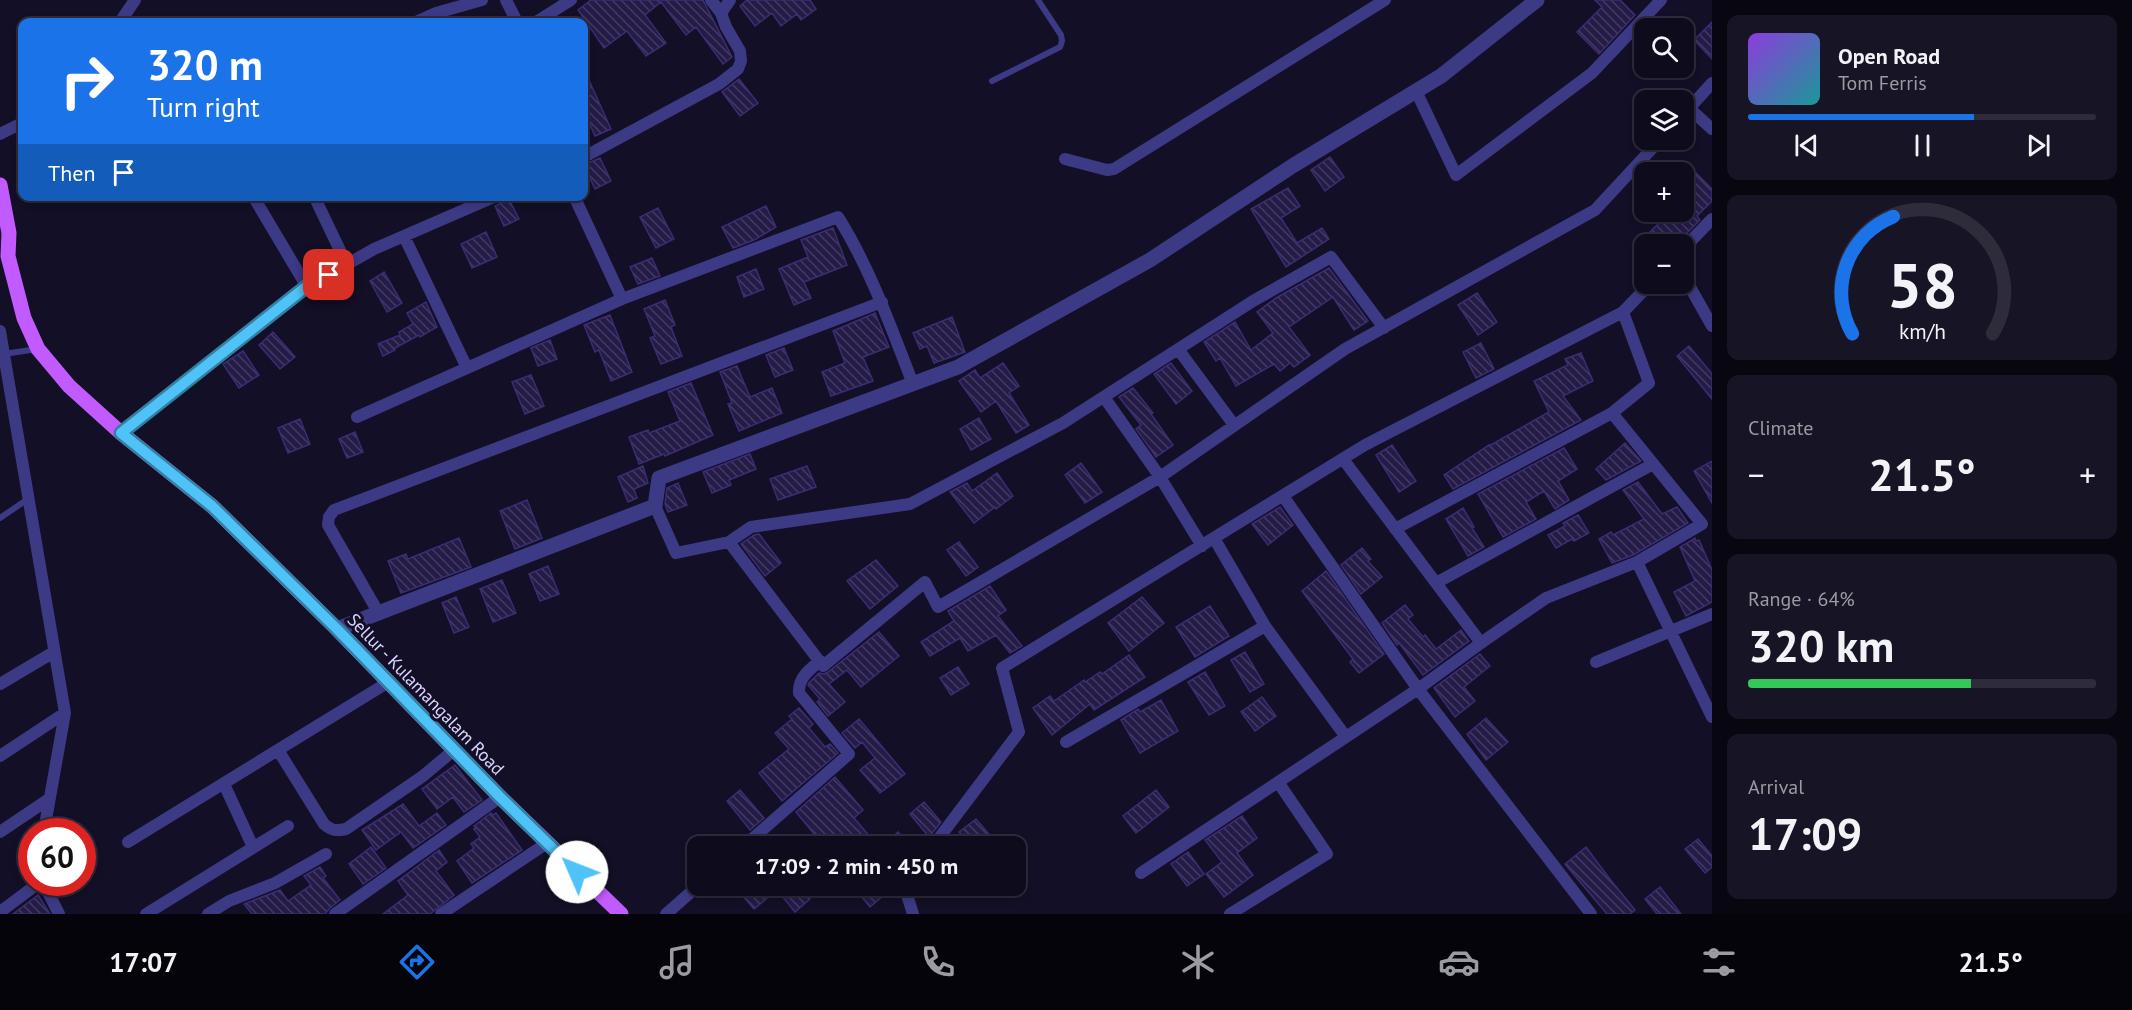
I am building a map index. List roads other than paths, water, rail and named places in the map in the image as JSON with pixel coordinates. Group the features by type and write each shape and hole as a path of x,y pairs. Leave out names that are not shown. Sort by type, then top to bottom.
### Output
{"main road":[{"name":"Sellur - Kulamangalam Road","path":"0,185 9,233 8,256 24,318 38,349 69,386 121,433 212,506 337,629 500,797 621,914"},
{"path":"0,242 8,256"}],"street":[{"path":"123,18 135,0"},
{"path":"425,18 482,0"},
{"path":"506,0 515,18"},
{"path":"542,18 571,0"},
{"path":"588,155 719,84 738,69 741,61 740,51 721,13 711,0"},
{"path":"721,13 730,0"},
{"path":"1065,159 1107,170 1114,169 1385,0"},
{"path":"1384,327 1331,257 1253,301 1064,423 910,504 751,527 729,542 676,553 655,506 659,478 958,367 1150,260 1294,165 1441,76 1537,0"},
{"path":"1416,91 1456,175 1592,73 1661,0"},
{"path":"1694,102 1712,83"},
{"path":"1694,117 1712,129"},
{"path":"0,134 18,125"},
{"path":"729,542 823,666 926,582 938,607 1160,477 1345,349 1595,210 1651,150"},
{"path":"257,201 307,286"},
{"path":"316,201 346,263"},
{"path":"121,433 307,286 346,263 484,201"},
{"path":"576,201 622,299"},
{"path":"357,417 622,299 838,217 882,302 913,384"},
{"path":"1694,238 1712,219"},
{"path":"404,236 467,368"},
{"path":"941,836 1019,732 1002,668 1365,445 1623,312 1640,294"},
{"path":"1694,294 1712,326"},
{"path":"378,612 327,525 334,510 882,302"},
{"path":"1395,529 1612,413 1649,383 1623,312"},
{"path":"0,331 65,712 46,818"},
{"path":"1178,349 1234,425"},
{"path":"1104,397 1160,477 1202,546"},
{"path":"1141,873 1418,689 1546,598 1637,562 1702,524 1612,413"},
{"path":"1343,459 1481,643"},
{"path":"1436,583 1653,464"},
{"path":"1283,496 1418,689 1591,914"},
{"path":"337,629 655,506"},
{"path":"1214,538 1265,626 1346,737"},
{"path":"1637,562 1712,717"},
{"path":"1596,662 1712,614"},
{"path":"1066,742 1265,626"},
{"path":"0,684 54,652"},
{"path":"755,836 849,753 800,693 799,685 806,672 820,661"},
{"path":"128,842 387,682"},
{"path":"1,754 65,712"},
{"path":"278,750 324,824 331,831 346,829 454,750"},
{"path":"1230,914 1327,854 1278,782"},
{"path":"224,784 254,847"},
{"path":"335,914 500,797"},
{"path":"0,832 49,799"},
{"path":"147,914 288,826"},
{"path":"441,914 547,843"},
{"path":"208,914 229,901 275,883 326,854"},
{"path":"0,912 22,896"},
{"path":"49,896 59,914"},
{"path":"666,914 687,896"},
{"path":"907,896 913,914"}],"lane":[{"path":"992,81 1060,47 1061,34 1038,0"},
{"path":"4,354 38,349"},
{"path":"0,518 28,499"}]}
